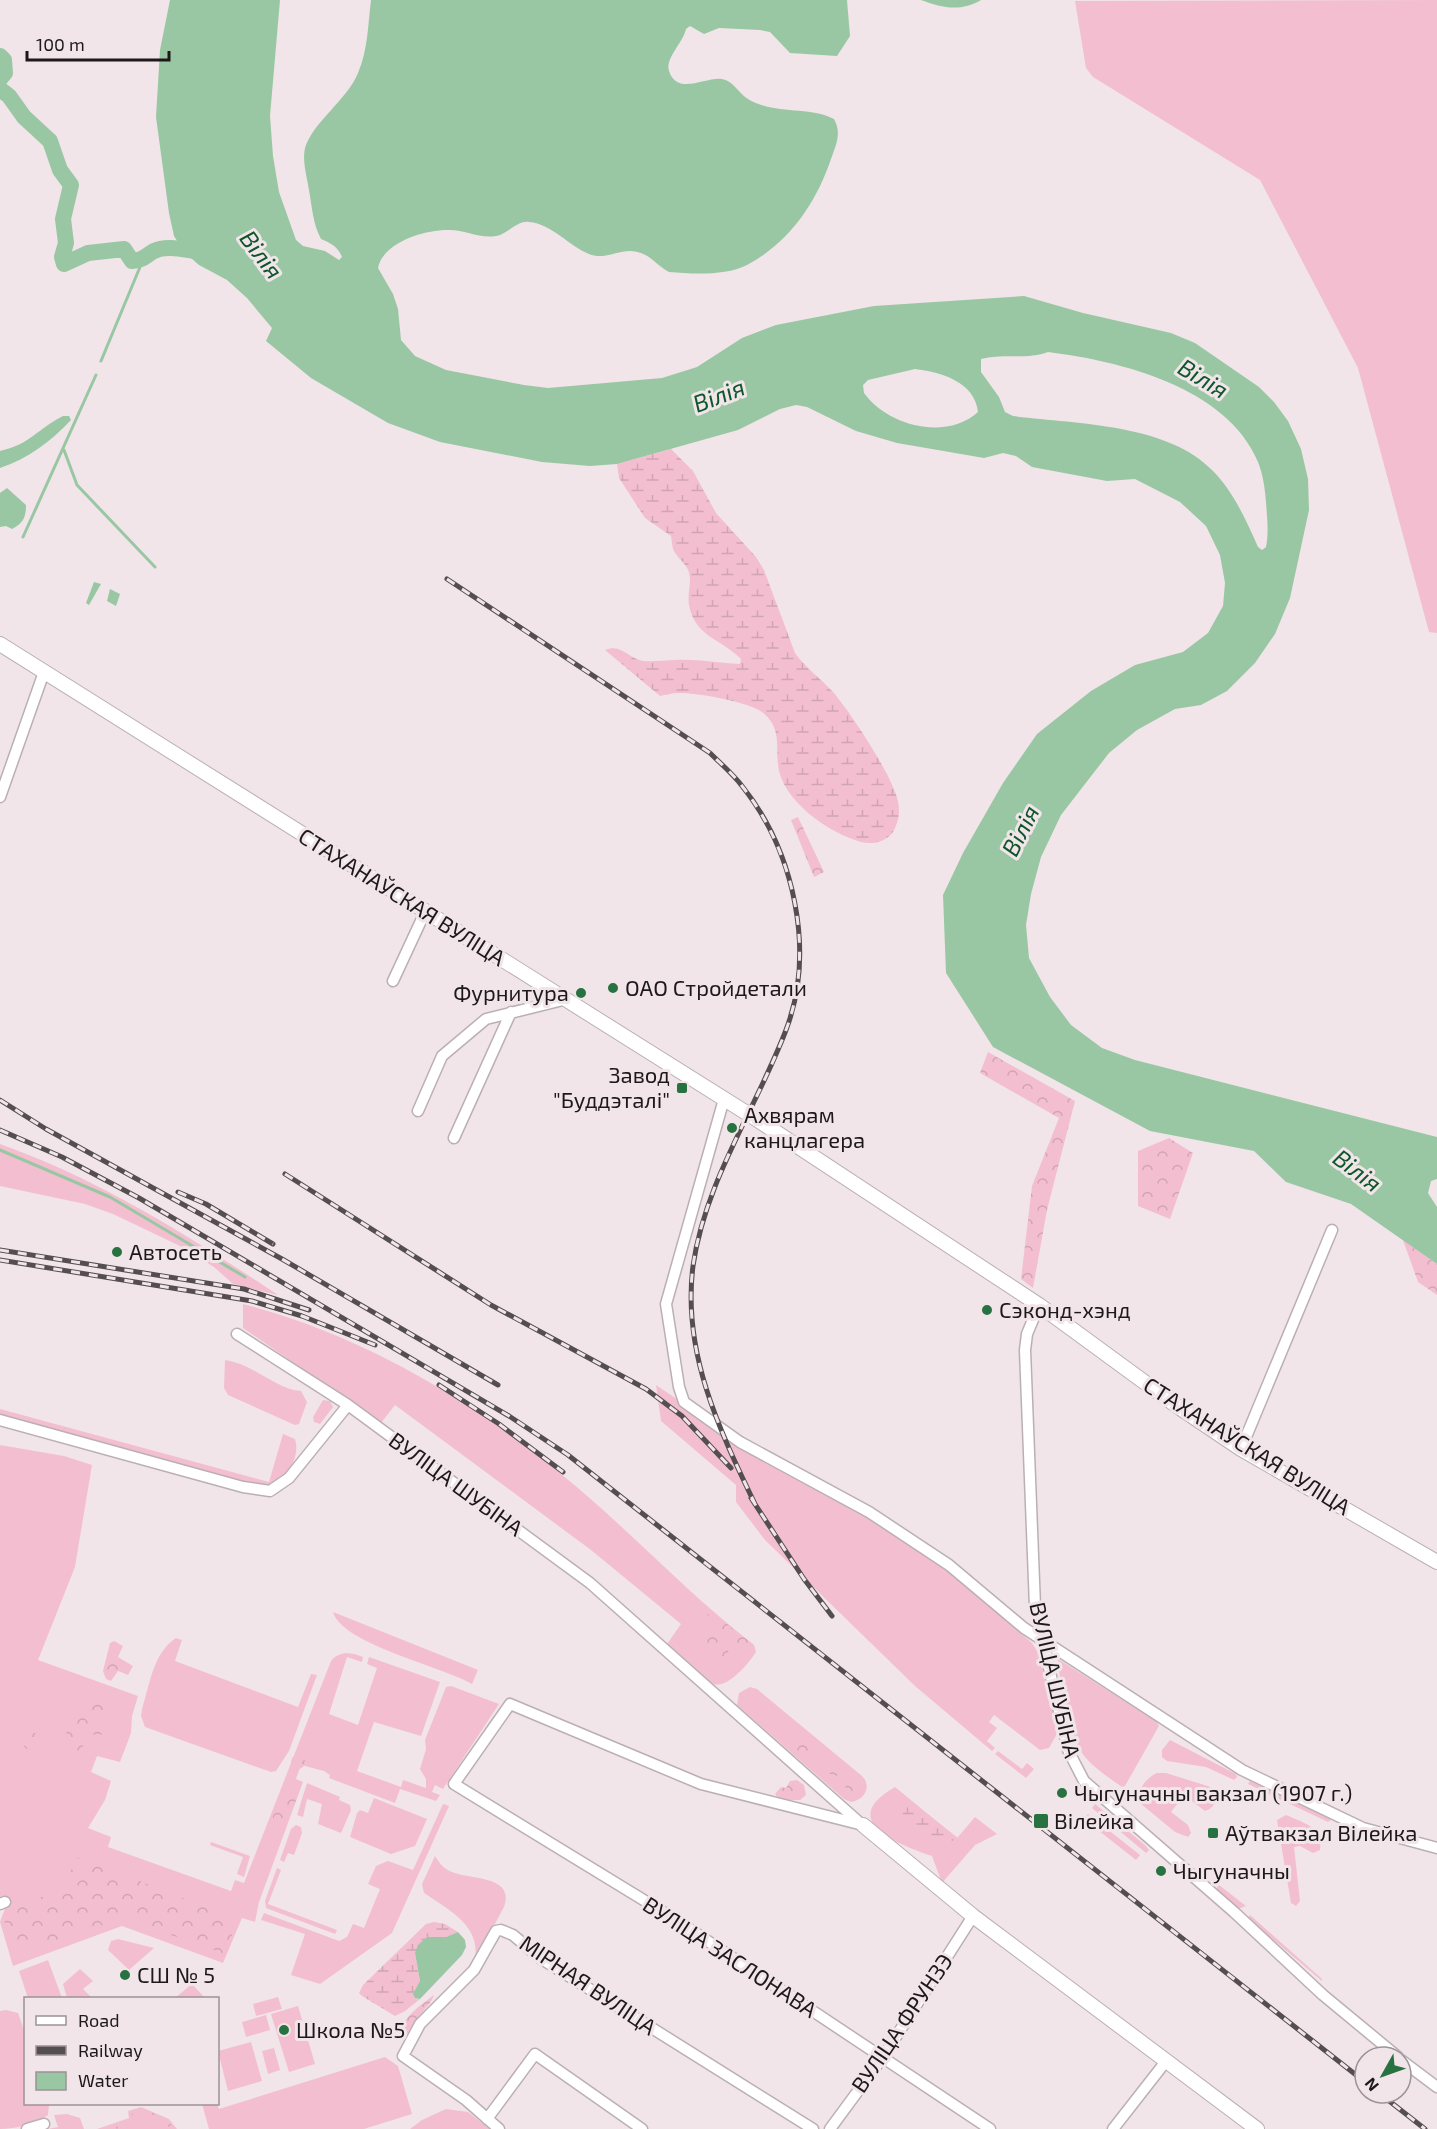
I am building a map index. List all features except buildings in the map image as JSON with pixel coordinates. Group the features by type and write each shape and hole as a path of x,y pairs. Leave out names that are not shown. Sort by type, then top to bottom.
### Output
{"street":[{"name":"СТАХАНАЎСКАЯ ВУЛІЦА","path":"0,644 724,1099 1039,1305 1177,1407 1241,1449 1437,1562"},
{"path":"0,797 44,672"},
{"path":"393,981 426,910"},
{"path":"418,1111 442,1056 486,1019 567,999"},
{"path":"454,1138 511,1012"},
{"path":"724,1099 666,1304 681,1398 691,1408 722,1426 740,1442 869,1512 949,1565 1024,1628 1242,1770 1357,1825 1387,1836 1437,1848"},
{"path":"1241,1449 1332,1230"},
{"name":"ВУЛІЦА ШУБІНА","path":"1039,1305 1027,1334 1025,1350 1035,1607 1068,1750 1084,1780 1227,1905 1323,1995 1383,2045"},
{"name":"ВУЛІЦА ШУБІНА","path":"237,1334 348,1405 590,1583 863,1825 973,1916 1257,2129"},
{"path":"0,1420 243,1487 270,1491 289,1478 348,1405"},
{"name":"ВУЛІЦА ШУБІНА","path":"510,1704 701,1784 863,1825"},
{"name":"ВУЛІЦА ЗАСЛОНАВА","path":"510,1704 454,1784 673,1918 990,2129"},
{"name":"ВУЛІЦА ФРУНЗЭ","path":"830,2129 882,2057 973,1916"},
{"name":"МІРНАЯ ВУЛІЦА","path":"487,2119 466,2100 403,2056 420,2024 474,1970 496,1931 501,1930 513,1935 540,1958 813,2129"},
{"path":"499,2129 487,2119 535,2054 642,2129"},
{"path":"1113,2129 1167,2060"},
{"name":"ВУЛІЦА ШУБІНА","path":"1413,2069 1437,2087"},
{"path":"27,2129 44,2124"}],"green space":[{"path":"1437,0 1437,633 1429,632 1358,368 1260,180 1093,77 1086,68 1075,1"},
{"path":"671,449 693,471 716,513 756,557 764,570 795,653 841,702 888,776 898,801 899,813 893,832 883,840 865,843 848,838 809,814 798,803 781,778 775,730 762,712 734,701 709,696 678,693 660,696 605,650 616,648 643,661 691,660 740,664 741,659 709,636 697,624 689,605 689,573 674,550 671,536 645,518 619,478 617,464"},
{"path":"798,817 824,872 814,877 791,820"},
{"path":"988,1052 1075,1101 1047,1210 1033,1288 1021,1279 1032,1186 1059,1118 980,1073"},
{"path":"1169,1138 1193,1153 1170,1219 1138,1206 1138,1151"},
{"path":"0,1144 73,1174 144,1211 278,1295 233,1284 214,1267 178,1245 113,1214 85,1204 0,1186"},
{"path":"1403,1240 1437,1264 1437,1295 1418,1282"},
{"path":"243,1304 293,1319 389,1360 479,1413 563,1475 602,1509 696,1596 754,1645 756,1652 753,1657 731,1679 719,1685 713,1684 667,1644 681,1624 591,1550 395,1405 381,1423 243,1328"},
{"path":"225,1360 246,1366 292,1390 301,1391 307,1402 299,1424 295,1425 228,1395 224,1388"},
{"path":"656,1385 726,1432 744,1451 870,1519 948,1569 1032,1643 1038,1653 1058,1724 1058,1732 1049,1748 1040,1750 994,1715 989,1722 997,1728 987,1741 995,1748 992,1751 915,1686 765,1540 736,1502 736,1485 661,1421"},
{"path":"323,1400 330,1401 333,1407 320,1424 314,1422 313,1417"},
{"path":"0,1409 269,1482 283,1434 295,1439 295,1455 293,1463 282,1477 268,1485 260,1486 0,1415"},
{"path":"0,1445 64,1456 92,1465 75,1567 38,1660 138,1696 132,1716 131,1733 120,1762 97,1756 91,1772 111,1781 105,1800 88,1828 111,1837 108,1847 231,1891 235,1880 244,1883 331,1661 338,1655 350,1654 363,1657 362,1662 347,1657 329,1714 358,1725 377,1668 367,1664 369,1657 440,1682 421,1736 374,1722 357,1771 401,1787 403,1780 426,1788 426,1779 420,1769 426,1749 425,1740 446,1687 451,1686 499,1704 443,1789 435,1785 432,1792 440,1795 436,1801 400,1789 395,1803 329,1778 330,1775 324,1771 301,1765 296,1779 303,1782 259,1902 255,1922 242,1918 223,1963 122,1926 13,1966 0,1922 6,1906 3,1896 0,1897"},
{"path":"333,1612 478,1670 472,1684 373,1644 340,1624"},
{"path":"706,1614 718,1617 754,1645 753,1650 734,1646 728,1648 729,1662 719,1668 717,1666 721,1650 719,1648 709,1654 700,1644 699,1635 708,1629 721,1634 725,1632 709,1624"},
{"path":"176,1638 182,1640 175,1661 298,1707 311,1674 317,1675 289,1751 276,1771 271,1772 145,1727 141,1716 153,1670 162,1652"},
{"path":"114,1641 123,1646 118,1657 133,1666 128,1675 118,1671 111,1681 106,1679 103,1671 110,1643"},
{"path":"1058,1659 1156,1721 1159,1726 1125,1786 1122,1787 1095,1767 1078,1746 1066,1708"},
{"path":"750,1687 757,1689 862,1776 867,1788 863,1796 851,1802 844,1799 737,1705 739,1693"},
{"path":"94,1693 104,1695 111,1703 112,1710 106,1718 108,1728 101,1735 86,1734 83,1746 74,1755 68,1754 65,1740 71,1721 82,1703"},
{"path":"31,1732 37,1735 40,1741 37,1747 31,1750 25,1747 22,1741 25,1735"},
{"path":"799,1736 807,1736 812,1741 810,1752 799,1754 794,1749 794,1741"},
{"path":"1170,1740 1236,1774 1237,1777 1234,1780 1206,1767 1167,1761 1162,1757 1162,1750"},
{"path":"998,1751 1022,1769 1027,1763 1034,1769 1026,1778 995,1754"},
{"path":"298,1755 303,1757 305,1762 303,1767 298,1769 293,1767 291,1762 293,1757"},
{"path":"835,1762 840,1764 842,1769 840,1774 835,1776 830,1774 828,1769 830,1764"},
{"path":"1157,1773 1166,1773 1217,1789 1215,1802 1209,1810 1205,1811 1184,1795 1171,1812 1188,1825 1191,1833 1188,1837 1175,1832 1140,1803 1139,1794 1143,1785"},
{"path":"797,1780 804,1785 806,1795 800,1800 780,1800 775,1794 781,1787 786,1788 790,1781"},
{"path":"1250,1781 1330,1817 1331,1820 1328,1822 1248,1784"},
{"path":"853,1782 861,1790 853,1798 845,1790"},
{"path":"307,1783 340,1797 339,1800 350,1805 351,1810 341,1833 318,1824 322,1804 307,1799 303,1817 297,1815"},
{"path":"895,1787 957,1838 975,1817 997,1834 975,1845 942,1883 932,1856 889,1838 878,1830 872,1821 871,1810 878,1799"},
{"path":"283,1789 295,1791 295,1803 280,1823 274,1837 269,1841 266,1836"},
{"path":"903,1794 958,1838 944,1845 911,1823 902,1821 903,1812 898,1800"},
{"path":"374,1798 427,1819 415,1846 391,1854 350,1837 357,1813 360,1810 368,1813"},
{"path":"443,1804 449,1806 392,1933 320,1984 291,1975 305,1934 261,1920 264,1913 339,1941 347,1937 353,1924 364,1928 380,1889 368,1884 376,1866 388,1861 413,1870"},
{"path":"1095,1804 1149,1850 1146,1853 1092,1808"},
{"path":"1088,1814 1140,1855 1136,1860 1084,1819"},
{"path":"1286,1815 1311,1827 1320,1842 1320,1850 1313,1853 1300,1846 1294,1847 1300,1901 1296,1906 1291,1903 1277,1820"},
{"path":"1294,1822 1314,1830 1318,1836 1312,1840 1307,1839 1306,1833 1301,1835 1297,1829 1290,1830 1290,1825"},
{"path":"296,1825 301,1827 302,1833 294,1855 288,1853 284,1862 280,1860 291,1829"},
{"path":"1287,1832 1299,1839 1298,1843 1291,1845 1286,1840 1283,1843 1281,1837"},
{"path":"211,1842 250,1856 244,1877 237,1874 243,1857 210,1845"},
{"path":"435,1856 448,1870 487,1880 503,1888 506,1896 504,1907 475,1961 476,1948 473,1938 462,1920 424,1893 422,1884"},
{"path":"79,1857 236,1919 228,1951 222,1953 123,1918 15,1955 4,1920 8,1910 64,1888 75,1861"},
{"path":"277,1868 281,1870 268,1904 337,1930 335,1934 266,1908 265,1901"},
{"path":"1219,1885 1246,1906 1238,1909 1215,1890"},
{"path":"1250,1915 1322,1979 1322,1981 1248,1918"},
{"path":"434,1922 445,1924 458,1932 446,1937 427,1937 415,1953 420,1981 415,1998 420,1999 395,2016 359,1993 363,1985 426,1924"},
{"path":"118,1939 154,1948 129,1970 108,1950 111,1941"},
{"path":"48,1960 62,1997 28,1997 19,1971"},
{"path":"80,1969 93,1981 83,1989 91,1997 67,1997 63,1984"},
{"path":"192,1984 204,1997 176,1997"},
{"path":"434,1995 408,2033 401,2034 401,2029 408,2018"},
{"path":"278,1997 282,2009 256,2016 253,2004"},
{"path":"298,2006 315,2064 289,2072 271,2014"},
{"path":"0,2011 18,2013 24,2030 24,2105 49,2105 48,2115 38,2121 0,2129"},
{"path":"266,2015 270,2030 246,2037 242,2022"},
{"path":"251,2042 262,2081 228,2091 219,2051"},
{"path":"274,2048 280,2070 268,2074 262,2051"},
{"path":"385,2057 398,2066 412,2114 364,2129 209,2129 202,2105 217,2105 219,2109"},
{"path":"141,2107 169,2119 177,2129 97,2129 129,2118 128,2111"},
{"path":"446,2109 468,2112 490,2129 410,2129 422,2120"},
{"path":"141,2110 163,2117 172,2127 149,2116 121,2129 111,2129 129,2121 133,2112"},
{"path":"67,2114 80,2118 84,2129 48,2129 58,2127 54,2115"}],"water":[{"name":"Вілія","path":"170,0 280,0 270,116 279,192 296,240 303,246 325,251 339,260 342,257 338,251 321,239 316,227 304,153 315,129 353,83 358,73 366,46 371,0 847,0 850,36 837,56 790,53 770,32 719,28 704,34 690,26 686,29 668,66 678,83 692,84 722,79 730,82 745,97 758,104 814,113 834,119 838,129 835,149 818,191 789,233 762,256 747,265 729,271 678,273 669,272 647,256 637,252 625,251 594,256 553,231 529,222 520,223 500,235 490,237 456,230 429,232 397,244 388,251 378,268 393,294 398,309 401,340 415,356 446,370 548,388 662,378 697,367 742,338 776,325 874,306 1024,296 1083,313 1171,333 1195,343 1259,387 1288,421 1301,449 1308,479 1309,510 1290,598 1275,634 1255,663 1227,691 1201,705 1175,709 1137,730 1109,753 1061,815 1041,857 1031,894 1026,925 1029,958 1050,997 1071,1025 1102,1048 1135,1060 1437,1137 1437,1179 1431,1181 1428,1193 1437,1207 1437,1264 1351,1204 1286,1182 1254,1151 1150,1131 993,1047 946,973 943,895 963,853 1003,783 1037,734 1091,691 1135,665 1183,652 1208,633 1223,606 1225,583 1220,555 1206,526 1180,502 1135,479 1107,481 1032,467 1016,456 1003,453 984,458 897,443 856,431 807,407 796,405 780,409 738,430 617,464 590,466 542,462 440,442 388,423 311,378 266,341 272,328 247,298 227,280 199,265 184,252 174,236 156,117 160,50","holes":["1048,352 1107,362 1138,371 1168,382 1197,397 1222,414 1243,436 1260,467 1266,502 1268,530 1266,547 1262,550 1258,547 1234,498 1214,472 1195,456 1172,444 1120,429 1013,416 1005,412 999,397 981,372 981,359 998,356 1033,356","915,369 946,376 964,386 971,393 978,412 965,421 950,426 918,426 887,414 864,393 863,385 868,380"]},
{"path":"921,0 981,0 974,4 951,8"},
{"path":"63,416 69,416 71,420 47,442 30,454 0,468 0,451 27,440"},
{"path":"7,488 26,505 23,520 12,529 6,526 0,527 0,493"},
{"path":"94,582 101,584 89,605 86,603"},
{"path":"110,589 120,594 116,606 107,601"},
{"path":"458,1932 465,1940 466,1947 462,1955 420,1999 415,1998 413,1994 420,1981 415,1953 418,1945 427,1937 446,1937"}],"waterway":[{"path":"0,56 4,60 5,73 0,79"},
{"path":"0,89 9,96 24,117 50,141 60,170 71,185 63,219 66,243 62,257 64,264 88,253 124,249 132,261 142,259 154,251 165,248 203,252"},
{"path":"101,361 140,267"},
{"path":"23,537 96,375"},
{"path":"64,450 77,485 155,567"},
{"path":"0,1150 110,1197 245,1277"}],"railway":[{"path":"447,579 710,753 731,773 760,812 775,840 787,871 795,903 799,935 799,968 795,999 774,1059 708,1204 693,1266 691,1298 693,1329 706,1389 755,1504"},
{"path":"0,1100 46,1129 282,1259 498,1385"},
{"path":"0,1130 62,1157 139,1198 509,1416 568,1455 1353,2073"},
{"path":"285,1174 491,1305 646,1389 682,1416 731,1468"},
{"path":"178,1192 206,1204 273,1244"},
{"path":"0,1250 244,1289 309,1310"},
{"path":"0,1260 252,1301 302,1316 375,1345"},
{"path":"439,1385 499,1424 563,1472"},
{"path":"751,1498 804,1579 832,1616"},
{"path":"1394,2105 1425,2129"}],"place":[{"name":"ОАО Стройдетали","path":"613,988"},
{"name":"Фурнитура","path":"581,993"},
{"name":"Завод \"Буддэталі\"","path":"682,1088"},
{"name":"Ахвярам канцлагера","path":"732,1128"},
{"name":"Автосеть","path":"117,1252"},
{"name":"Сэконд-хэнд","path":"987,1310"},
{"name":"Чыгуначны вакзал (1907 г.)","path":"1062,1793"},
{"name":"Вілейка","path":"1041,1821"},
{"name":"Аўтвакзал Вілейка","path":"1213,1833"},
{"name":"Чыгуначны","path":"1161,1871"},
{"name":"СШ № 5","path":"125,1975"},
{"name":"Школа №5","path":"284,2030"}]}
